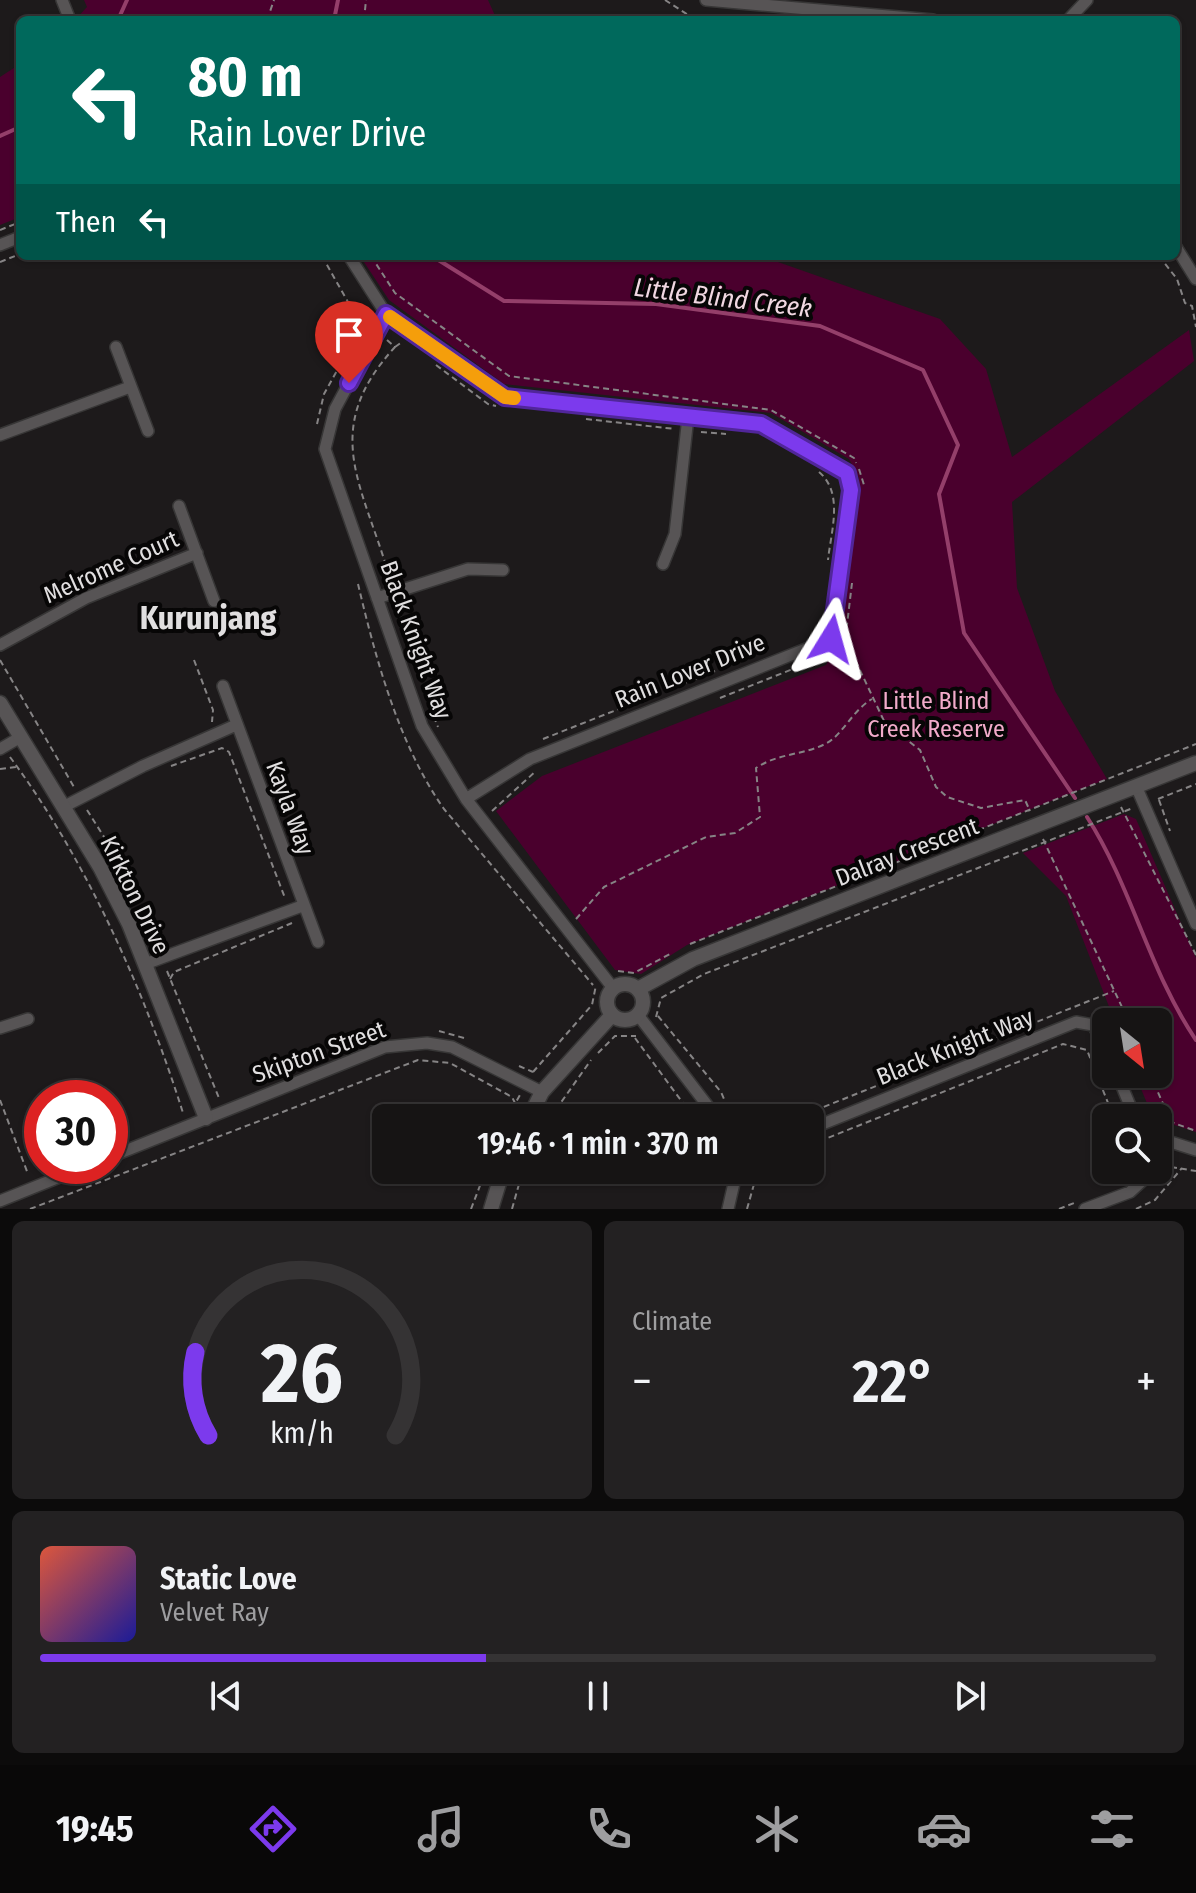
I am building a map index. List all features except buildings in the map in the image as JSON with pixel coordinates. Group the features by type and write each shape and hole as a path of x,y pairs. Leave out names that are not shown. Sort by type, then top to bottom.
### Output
{"street":[{"path":"706,0 888,16"},
{"path":"1072,16 1087,0"},
{"path":"1180,253 1196,279"},
{"name":"Rain Lover Drive","path":"352,260 386,314 505,397 761,424 847,473 851,490 831,639 530,759 471,795"},
{"name":"Black Knight Way","path":"386,314 335,409 325,449 422,726 613,988"},
{"path":"116,347 148,431"},
{"path":"0,435 130,387"},
{"path":"663,564 675,534 688,417"},
{"name":"Melrome Court","path":"179,506 214,601"},
{"name":"Melrome Court","path":"0,645 86,598 197,553"},
{"path":"377,598 468,569 503,570"},
{"name":"Kayla Way","path":"223,686 302,906 318,942"},
{"name":"Kirkton Drive","path":"0,703 100,867 145,964 206,1118"},
{"path":"63,807 81,792 236,725"},
{"path":"1,748 19,738"},
{"name":"Dalray Crescent","path":"638,989 693,959 1196,763"},
{"path":"1136,786 1196,924"},
{"path":"145,964 302,906"},
{"path":"642,1020 612,1015 607,1004 613,988 628,984 638,989 643,999 642,1020 706,1104"},
{"path":"536,1104 542,1092 612,1015"},
{"path":"0,1028 28,1019"},
{"name":"Black Knight Way","path":"824,1123 1076,1022 1092,1025"},
{"name":"Skipton Street","path":"128,1150 385,1047 427,1043 452,1047 542,1092"},
{"path":"1172,1143 1196,1150"},
{"path":"0,1201 42,1184"},
{"path":"491,1209 499,1184"},
{"path":"728,1209 734,1184"},
{"path":"1085,1209 1130,1192 1139,1184"}],"path":[{"path":"665,0 690,16"},
{"path":"324,260 353,311 395,347"},
{"path":"374,260 395,293 509,376 771,410 854,458 864,479 863,494"},
{"path":"1162,260 1177,279 1185,303 1192,306 1196,327"},
{"path":"404,341 377,366 358,400 350,433 354,466 410,652"},
{"path":"428,359 488,404 501,408"},
{"path":"577,418 730,434"},
{"path":"812,467 829,481 834,498 827,570"},
{"path":"854,571 846,633 849,647 885,723 920,750 936,787 947,797 981,808 1025,800 1123,1008"},
{"path":"716,699 849,647"},
{"path":"0,660 118,859 222,1105"},
{"path":"194,660 213,710 211,727"},
{"path":"540,741 715,671"},
{"path":"575,920 604,887 706,837 735,833 760,817 756,768 832,740 855,711 872,699"},
{"path":"430,708 442,736"},
{"path":"1070,793 1196,744"},
{"path":"1,748 17,767 63,839 110,929 171,1073 185,1118"},
{"path":"167,755 172,768 222,748 229,752 293,926 174,972 170,980"},
{"path":"0,769 17,767"},
{"path":"471,795 492,811 520,782 539,769"},
{"path":"1107,779 1196,955"},
{"path":"72,784 81,792"},
{"path":"657,1016 661,998 704,974 1097,822"},
{"path":"824,1107 1115,991"},
{"path":"635,1037 642,1020 657,1016"},
{"path":"657,1016 721,1092 726,1104"},
{"path":"434,1031 458,1034 471,1042"},
{"path":"560,1104 593,1057 615,1036 635,1037"},
{"path":"635,1037 684,1104"},
{"path":"824,1139 1063,1044 1087,1050 1108,1104"},
{"path":"30,1209 418,1060 450,1063 512,1097 515,1103"},
{"path":"516,1064 533,1072"},
{"path":"1156,1088 1171,1122 1196,1131"},
{"path":"0,1100 24,1163"},
{"path":"1172,1166 1196,1171"},
{"path":"1136,1209 1155,1200 1182,1168"},
{"path":"471,1209 481,1184"},
{"path":"512,1209 519,1184"},
{"path":"747,1209 754,1184"}],"green space":[{"path":"84,0 488,0 495,16 79,16 87,7"},
{"path":"16,67 16,219 0,225 0,77"},
{"name":"Little Blind Creek Reserve","path":"363,260 778,262 940,319 986,369 1012,457 1189,330 1194,361 1012,502 1017,588 1055,691 1107,779 687,945 641,974 615,970 496,811 542,776 826,665 840,638 859,478 849,459 771,413 504,384 389,300"},
{"path":"1124,814 1136,819 1196,958 1196,1132 1172,1124 1172,1104 1147,1104 1141,1088 1172,1088 1172,1008 1110,1008 1066,896 1023,853"}],"waterway":[{"name":"Little Blind Creek","path":"120,16 127,0"},
{"name":"Little Blind Creek","path":"335,16 338,0"},
{"name":"Little Blind Creek","path":"0,136 16,129"},
{"name":"Little Blind Creek","path":"438,260 504,301 656,304 820,326 923,370 958,445 939,494 964,633 1075,798"},
{"name":"Little Blind Creek","path":"1087,817 1116,872 1165,986 1196,1040"}],"slow traffic":[{"path":"390,317 505,397 514,398"}],"district":[{"name":"Kurunjang","path":"208,618"}],"route":[{"path":"349,383 386,314 505,397 761,424 847,473 851,490 831,639"}]}
